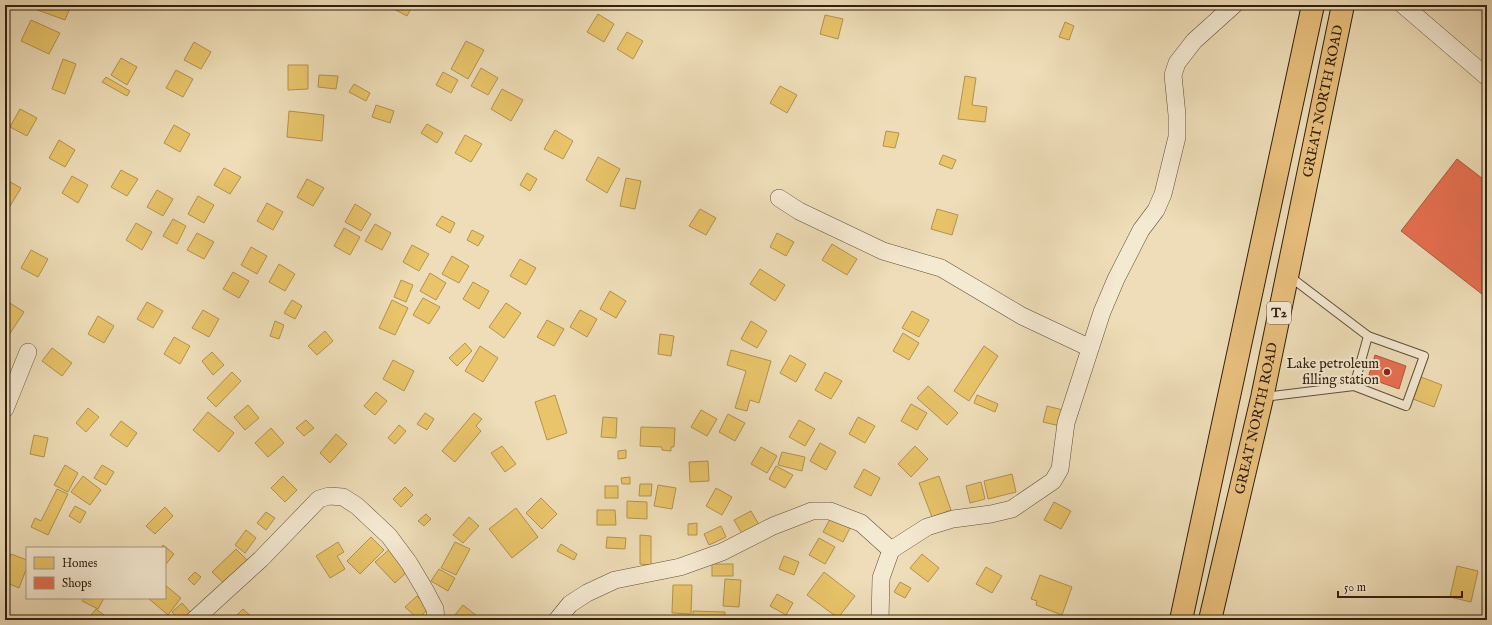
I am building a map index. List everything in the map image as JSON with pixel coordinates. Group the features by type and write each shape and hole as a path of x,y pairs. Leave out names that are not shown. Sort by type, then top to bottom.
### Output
{"highway":[{"name":"GREAT NORTH ROAD","path":"1181,620 1313,5"},
{"name":"GREAT NORTH ROAD","path":"1210,620 1262,398 1344,5"}],"street":[{"path":"880,620 881,578 890,550 926,527 953,519 991,514 1012,509 1053,481 1060,469 1066,423 1102,312 1116,279 1141,230 1156,210 1163,194 1177,137 1177,115 1173,75 1176,63 1194,40 1234,5"},
{"path":"1403,5 1487,77"},
{"path":"779,198 799,211 883,251 941,268 1022,316 1090,348"},
{"path":"5,409 28,352"},
{"path":"194,620 260,559 319,499 329,496 343,497 357,506 389,536 409,563 425,590 435,609 436,620"},
{"path":"557,620 570,604 587,593 616,580 680,567 722,552 773,526 812,511 830,511 861,524 890,550"}],"lane":[{"path":"1262,398 1354,386 1406,406 1424,356 1368,336 1287,274"},
{"path":"1354,386 1368,336"}],"building: Homes":[{"path":"37,5 62,5 70,8 65,20 35,9"},
{"path":"89,5 98,5 92,10"},
{"path":"295,5 308,5 307,9"},
{"path":"392,5 413,5 407,16 390,7"},
{"path":"598,14 614,24 604,42 587,32"},
{"path":"825,15 843,19 838,39 820,34"},
{"path":"31,20 60,33 49,54 21,41"},
{"path":"1065,22 1074,26 1069,40 1059,37"},
{"path":"627,32 643,41 633,59 617,49"},
{"path":"466,41 484,50 468,79 451,69"},
{"path":"194,42 211,52 201,69 184,60"},
{"path":"121,58 137,67 127,85 111,75"},
{"path":"63,59 76,64 65,94 52,89"},
{"path":"288,65 308,65 308,89 288,90"},
{"path":"481,68 498,78 488,95 471,86"},
{"path":"176,70 193,79 183,97 166,88"},
{"path":"443,72 458,80 451,93 436,85"},
{"path":"319,75 338,76 336,89 318,87"},
{"path":"965,76 976,78 972,105 987,107 985,122 958,119"},
{"path":"106,77 130,91 127,96 102,82"},
{"path":"354,84 370,93 366,101 349,92"},
{"path":"780,86 797,95 787,113 770,103"},
{"path":"502,89 523,100 511,121 491,109"},
{"path":"376,105 394,111 390,123 372,117"},
{"path":"20,109 37,118 27,136 10,127"},
{"path":"289,111 324,115 322,141 287,137"},
{"path":"427,124 443,133 437,143 421,133"},
{"path":"174,125 190,134 180,152 164,143"},
{"path":"555,130 573,141 563,159 544,149"},
{"path":"886,131 899,133 895,148 883,146"},
{"path":"465,135 482,144 471,162 455,153"},
{"path":"59,140 75,150 65,167 49,158"},
{"path":"943,155 956,160 952,169 939,164"},
{"path":"598,157 620,169 607,193 586,180"},
{"path":"224,168 241,177 230,194 214,185"},
{"path":"121,170 138,179 127,196 111,187"},
{"path":"527,173 537,179 530,191 520,185"},
{"path":"72,176 88,185 78,203 62,193"},
{"path":"626,178 641,181 635,209 620,206"},
{"path":"5,179 21,188 10,206 5,203"},
{"path":"307,179 324,188 313,206 297,197"},
{"path":"157,190 173,199 163,216 147,207"},
{"path":"198,196 214,205 204,223 188,214"},
{"path":"267,203 283,212 273,230 257,221"},
{"path":"355,204 371,214 361,231 345,222"},
{"path":"700,209 716,218 706,235 689,226"},
{"path":"937,209 958,215 952,235 931,229"},
{"path":"442,216 455,223 450,233 436,225"},
{"path":"173,219 186,226 177,244 163,236"},
{"path":"136,223 152,232 142,250 126,240"},
{"path":"375,224 391,233 382,250 365,241"},
{"path":"344,228 360,237 350,255 334,246"},
{"path":"472,230 484,236 478,246 467,240"},
{"path":"197,233 214,242 204,259 187,250"},
{"path":"777,233 794,242 786,256 770,247"},
{"path":"832,244 857,259 847,275 822,260"},
{"path":"412,245 429,254 419,271 403,262"},
{"path":"251,247 267,256 257,274 241,265"},
{"path":"31,250 48,259 38,277 21,268"},
{"path":"452,256 469,266 459,283 442,274"},
{"path":"520,259 536,268 526,285 510,276"},
{"path":"279,264 295,274 285,291 269,282"},
{"path":"760,269 785,285 775,301 750,284"},
{"path":"233,272 249,281 239,298 223,289"},
{"path":"430,273 446,283 436,300 420,291"},
{"path":"401,280 413,285 406,302 394,297"},
{"path":"473,282 489,291 479,309 463,299"},
{"path":"610,291 626,301 616,318 600,309"},
{"path":"423,298 440,307 429,324 413,315"},
{"path":"5,300 24,312 7,338 5,337"},
{"path":"292,300 302,306 295,319 284,313"},
{"path":"392,300 408,308 395,335 379,328"},
{"path":"147,302 163,311 153,328 137,319"},
{"path":"506,303 521,313 504,338 489,327"},
{"path":"203,310 219,319 209,337 192,328"},
{"path":"580,310 597,319 587,337 570,327"},
{"path":"912,311 929,320 919,337 902,328"},
{"path":"98,316 114,326 104,343 88,334"},
{"path":"547,320 564,329 554,346 537,337"},
{"path":"275,321 284,325 279,339 270,336"},
{"path":"751,321 767,331 757,348 741,339"},
{"path":"325,331 333,341 317,355 308,346"},
{"path":"903,333 919,343 909,360 893,351"},
{"path":"660,334 674,336 671,356 658,354"},
{"path":"174,337 190,346 180,364 164,354"},
{"path":"465,343 472,351 457,366 449,358"},
{"path":"480,346 498,358 483,382 465,371"},
{"path":"984,346 998,356 969,401 954,391"},
{"path":"52,348 72,363 62,376 42,361"},
{"path":"731,350 771,361 759,403 750,400 747,411 735,408 746,371 727,365"},
{"path":"212,352 224,365 213,375 202,361"},
{"path":"790,355 806,364 796,382 780,373"},
{"path":"393,360 414,371 404,391 383,379"},
{"path":"232,372 241,381 216,407 207,398"},
{"path":"825,372 842,381 831,399 815,390"},
{"path":"1421,377 1442,385 1434,407 1413,399"},
{"path":"928,386 958,413 947,425 917,398"},
{"path":"376,392 387,401 375,415 364,406"},
{"path":"555,395 567,433 547,440 535,402"},
{"path":"977,395 998,404 995,412 974,403"},
{"path":"911,404 927,413 917,430 901,421"},
{"path":"248,405 259,418 245,430 234,417"},
{"path":"1047,406 1063,410 1060,426 1043,422"},
{"path":"88,408 99,417 86,432 76,423"},
{"path":"701,410 717,419 707,436 691,427"},
{"path":"208,412 234,433 219,452 193,430"},
{"path":"425,413 434,419 427,430 417,424"},
{"path":"474,413 482,419 476,426 481,431 455,462 442,451"},
{"path":"728,414 745,423 735,441 719,432"},
{"path":"603,417 617,418 616,438 601,437"},
{"path":"858,417 875,426 865,443 849,434"},
{"path":"306,420 314,428 304,436 296,428"},
{"path":"799,420 815,429 805,446 789,437"},
{"path":"121,421 137,433 127,447 110,435"},
{"path":"399,425 406,431 395,444 388,438"},
{"path":"641,427 675,428 674,447 671,447 671,451 662,450 662,447 640,446"},
{"path":"271,428 284,443 268,457 255,443"},
{"path":"336,434 347,444 330,463 320,453"},
{"path":"34,435 48,438 44,457 30,454"},
{"path":"820,443 836,452 826,470 810,461"},
{"path":"502,446 516,464 505,472 491,453"},
{"path":"915,446 928,459 911,477 898,464"},
{"path":"761,447 777,456 767,473 751,464"},
{"path":"626,450 626,458 618,459 618,451"},
{"path":"782,452 805,457 802,471 778,465"},
{"path":"708,461 709,481 690,482 689,462"},
{"path":"65,465 78,473 68,492 54,485"},
{"path":"102,465 114,472 106,485 94,478"},
{"path":"776,466 793,475 785,488 769,479"},
{"path":"864,469 880,478 871,496 854,487"},
{"path":"1012,474 1016,492 988,499 984,481"},
{"path":"83,476 101,490 90,505 71,492"},
{"path":"283,476 297,490 285,502 271,488"},
{"path":"939,476 951,510 932,517 919,483"},
{"path":"630,477 630,484 622,484 621,478"},
{"path":"981,482 985,499 970,503 966,486"},
{"path":"640,484 652,484 651,496 639,496"},
{"path":"658,485 676,488 672,509 654,506"},
{"path":"605,486 618,486 618,498 605,498"},
{"path":"405,487 413,495 401,507 393,499"},
{"path":"716,488 732,497 722,515 706,506"},
{"path":"57,489 68,494 48,535 31,527 35,518 41,521"},
{"path":"541,498 557,514 542,529 526,513"},
{"path":"627,501 647,502 647,519 627,518"},
{"path":"1054,502 1071,511 1061,529 1044,520"},
{"path":"75,506 86,512 80,523 69,516"},
{"path":"165,507 173,516 155,534 146,526"},
{"path":"516,508 538,537 512,558 489,529"},
{"path":"597,510 615,510 616,525 597,525"},
{"path":"751,511 761,528 744,537 734,520"},
{"path":"266,512 275,518 266,530 257,523"},
{"path":"426,514 431,519 424,526 418,521"},
{"path":"469,517 479,526 463,543 453,535"},
{"path":"830,519 850,528 843,542 823,532"},
{"path":"697,523 697,535 688,535 688,524"},
{"path":"721,526 726,537 709,545 704,534"},
{"path":"246,530 256,538 245,553 235,545"},
{"path":"640,535 651,536 651,565 640,564"},
{"path":"371,537 384,550 360,574 347,561"},
{"path":"607,537 626,538 625,549 606,548"},
{"path":"819,538 835,547 825,564 809,555"},
{"path":"338,542 344,552 337,556 345,569 330,578 316,556"},
{"path":"455,542 470,549 456,575 441,568"},
{"path":"561,544 577,554 574,560 557,551"},
{"path":"166,547 174,554 166,562"},
{"path":"391,548 410,569 395,583 375,562"},
{"path":"236,549 251,564 228,587 212,572"},
{"path":"11,554 26,560 26,570 19,588 5,582 5,570"},
{"path":"922,554 939,568 928,582 910,568"},
{"path":"784,556 799,562 794,575 779,569"},
{"path":"712,564 733,564 733,576 712,576"},
{"path":"1457,566 1478,571 1471,602 1450,597"},
{"path":"986,567 1002,576 992,593 976,584"},
{"path":"439,569 455,578 448,591 431,581"},
{"path":"195,572 201,577 194,585 188,579"},
{"path":"824,572 855,596 838,618 807,595"},
{"path":"1040,575 1072,587 1062,615 1036,605 1037,601 1031,599"},
{"path":"725,579 741,580 739,607 723,606"},
{"path":"900,582 911,588 905,598 894,592"},
{"path":"673,585 692,585 691,614 672,613"},
{"path":"166,586 181,598 168,615 149,599 166,599"},
{"path":"777,594 793,603 786,615 770,606"},
{"path":"417,596 429,608 418,619 405,607"},
{"path":"83,599 103,599 98,609 82,601"},
{"path":"182,603 191,613 183,620 179,620 172,612"},
{"path":"463,605 477,616 482,620 451,620"},
{"path":"96,609 108,618 107,620 87,620"},
{"path":"243,609 255,620 232,620"},
{"path":"693,611 725,612 725,620 693,620"}],"building: Shops":[{"path":"1457,159 1487,182 1487,298 1401,231"},
{"name":"Lake petroleum filling station","path":"1375,355 1406,366 1399,389 1368,378"}],"place":[{"name":"Lake petroleum filling station","path":"1387,372"}]}
